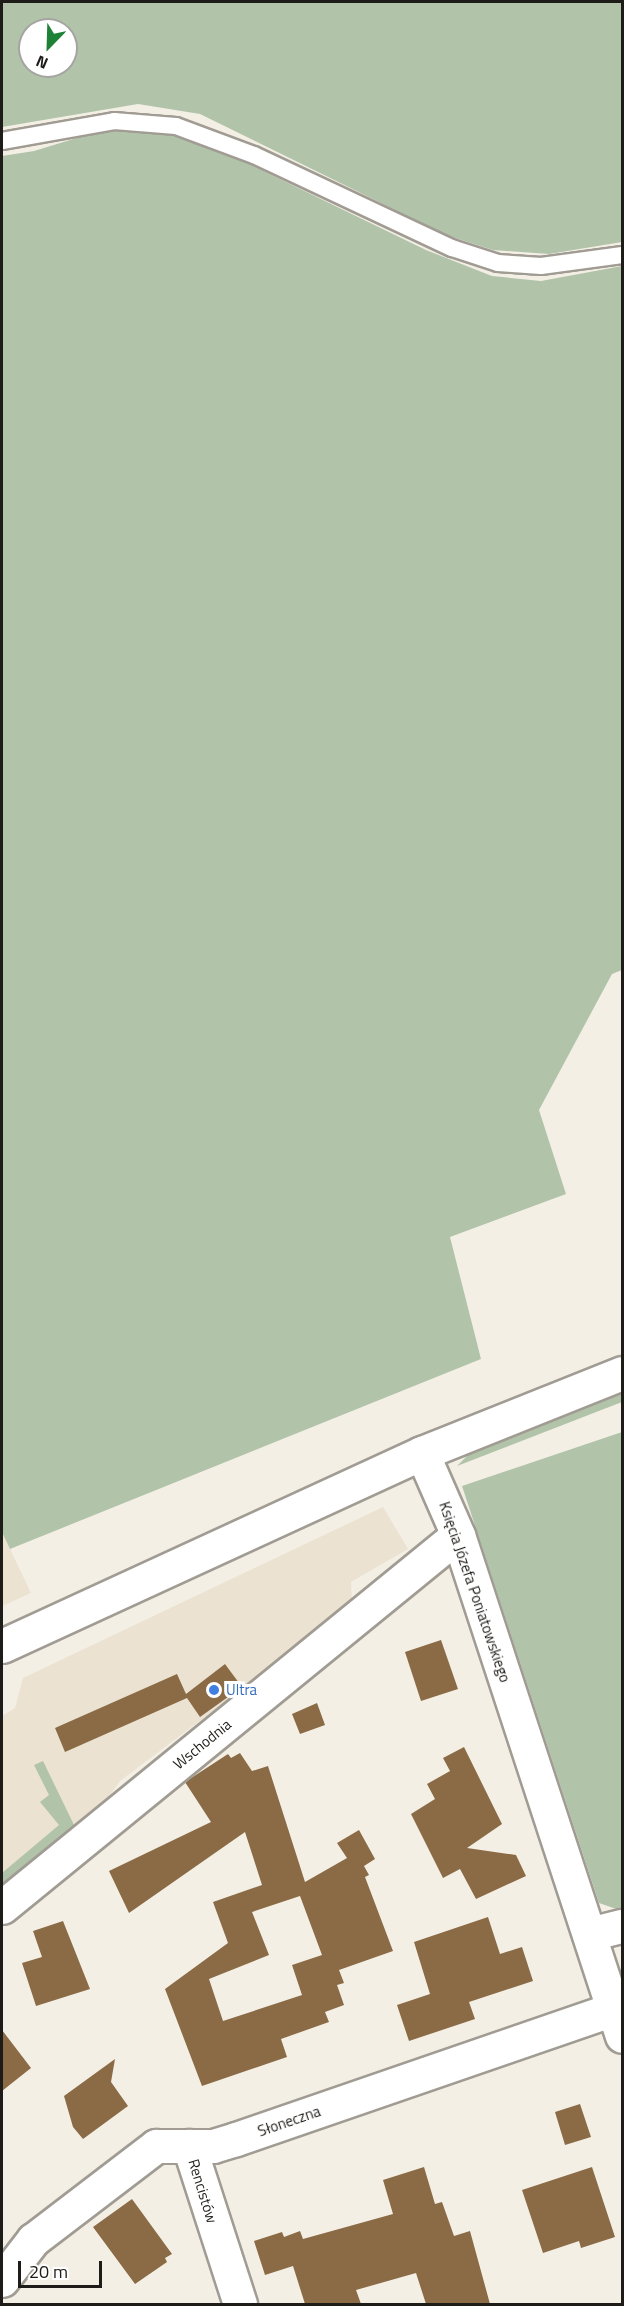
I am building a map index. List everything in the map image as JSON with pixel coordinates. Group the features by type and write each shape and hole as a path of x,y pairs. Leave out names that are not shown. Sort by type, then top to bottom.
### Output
{"street":[{"path":"2,1646 422,1453 622,1373"},
{"name":"Księcia Józefa Poniatowskiego","path":"422,1453 458,1535 618,2023"},
{"name":"Wschodnia","path":"2,1907 458,1535"},
{"path":"589,1934 622,1926"},
{"name":"Słoneczna","path":"2,2280 33,2240 156,2146 213,2146 618,2023"},
{"name":"Rencistów","path":"189,2146 240,2304"}],"lane":[{"path":"2,141 114,121 176,126 254,154 452,248 498,263 563,265 622,255"}],"shaded area":[{"path":"383,1507 408,1549 351,1582 352,1606 120,1781 105,1802 2,1886 2,1716 15,1708 23,1678"},
{"path":"2,1532 31,1593 2,1606"}],"green space":[{"path":"2,2 622,2 622,242 549,254 493,250 446,235 200,114 138,104 2,127"},
{"path":"149,129 218,149 426,250 492,276 541,281 622,266 622,970 612,974 539,1110 566,1194 450,1237 481,1359 10,1549 2,1532 2,156 34,151 93,133"},
{"path":"622,1391 622,1402 457,1466 474,1449"},
{"path":"622,1432 622,1911 599,1903 462,1486"},
{"path":"43,1761 75,1827 2,1886 2,1873 59,1825 40,1802 49,1795 34,1765"}],"building":[{"path":"441,1640 458,1689 421,1701 405,1652"},
{"path":"225,1664 242,1687 200,1717 187,1698 65,1752 55,1728 177,1674 186,1694"},
{"path":"317,1703 325,1725 300,1734 292,1714"},
{"path":"464,1747 502,1824 467,1848 516,1855 526,1876 476,1899 460,1869 443,1878 411,1814 435,1799 427,1784 450,1771 443,1758"},
{"path":"240,1753 252,1771 268,1766 305,1882 347,1858 337,1843 359,1830 375,1859 364,1866 369,1875 365,1877 393,1951 339,1970 344,1983 337,1985 344,2005 325,2012 329,2022 281,2039 287,2057 202,2086 165,1989 228,1943 213,1902 262,1885 245,1832 129,1913 109,1871 211,1822 185,1782 228,1754 231,1758","holes":["300,1896 322,1955 292,1965 302,1995 223,2021 209,1979 269,1955 252,1912"]},
{"path":"488,1917 500,1954 522,1947 533,1981 469,2002 475,2019 409,2041 397,2005 430,1994 414,1942"},
{"path":"63,1921 90,1989 36,2006 22,1963 42,1957 33,1931"},
{"path":"2,2030 31,2068 2,2091"},
{"path":"115,2059 111,2082 128,2106 83,2139 73,2127 64,2096"},
{"path":"580,2104 591,2137 565,2145 555,2112"},
{"path":"424,2167 435,2204 442,2202 454,2236 470,2231 490,2304 426,2304 416,2273 356,2290 361,2304 305,2304 293,2266 265,2275 254,2241 282,2232 284,2237 300,2231 303,2239 393,2214 383,2180"},
{"path":"592,2167 615,2237 581,2248 579,2241 543,2253 522,2190"},
{"path":"132,2199 172,2254 165,2258 167,2262 135,2284 93,2227"}],"place":[{"name":"Ultra","path":"214,1690"}]}
